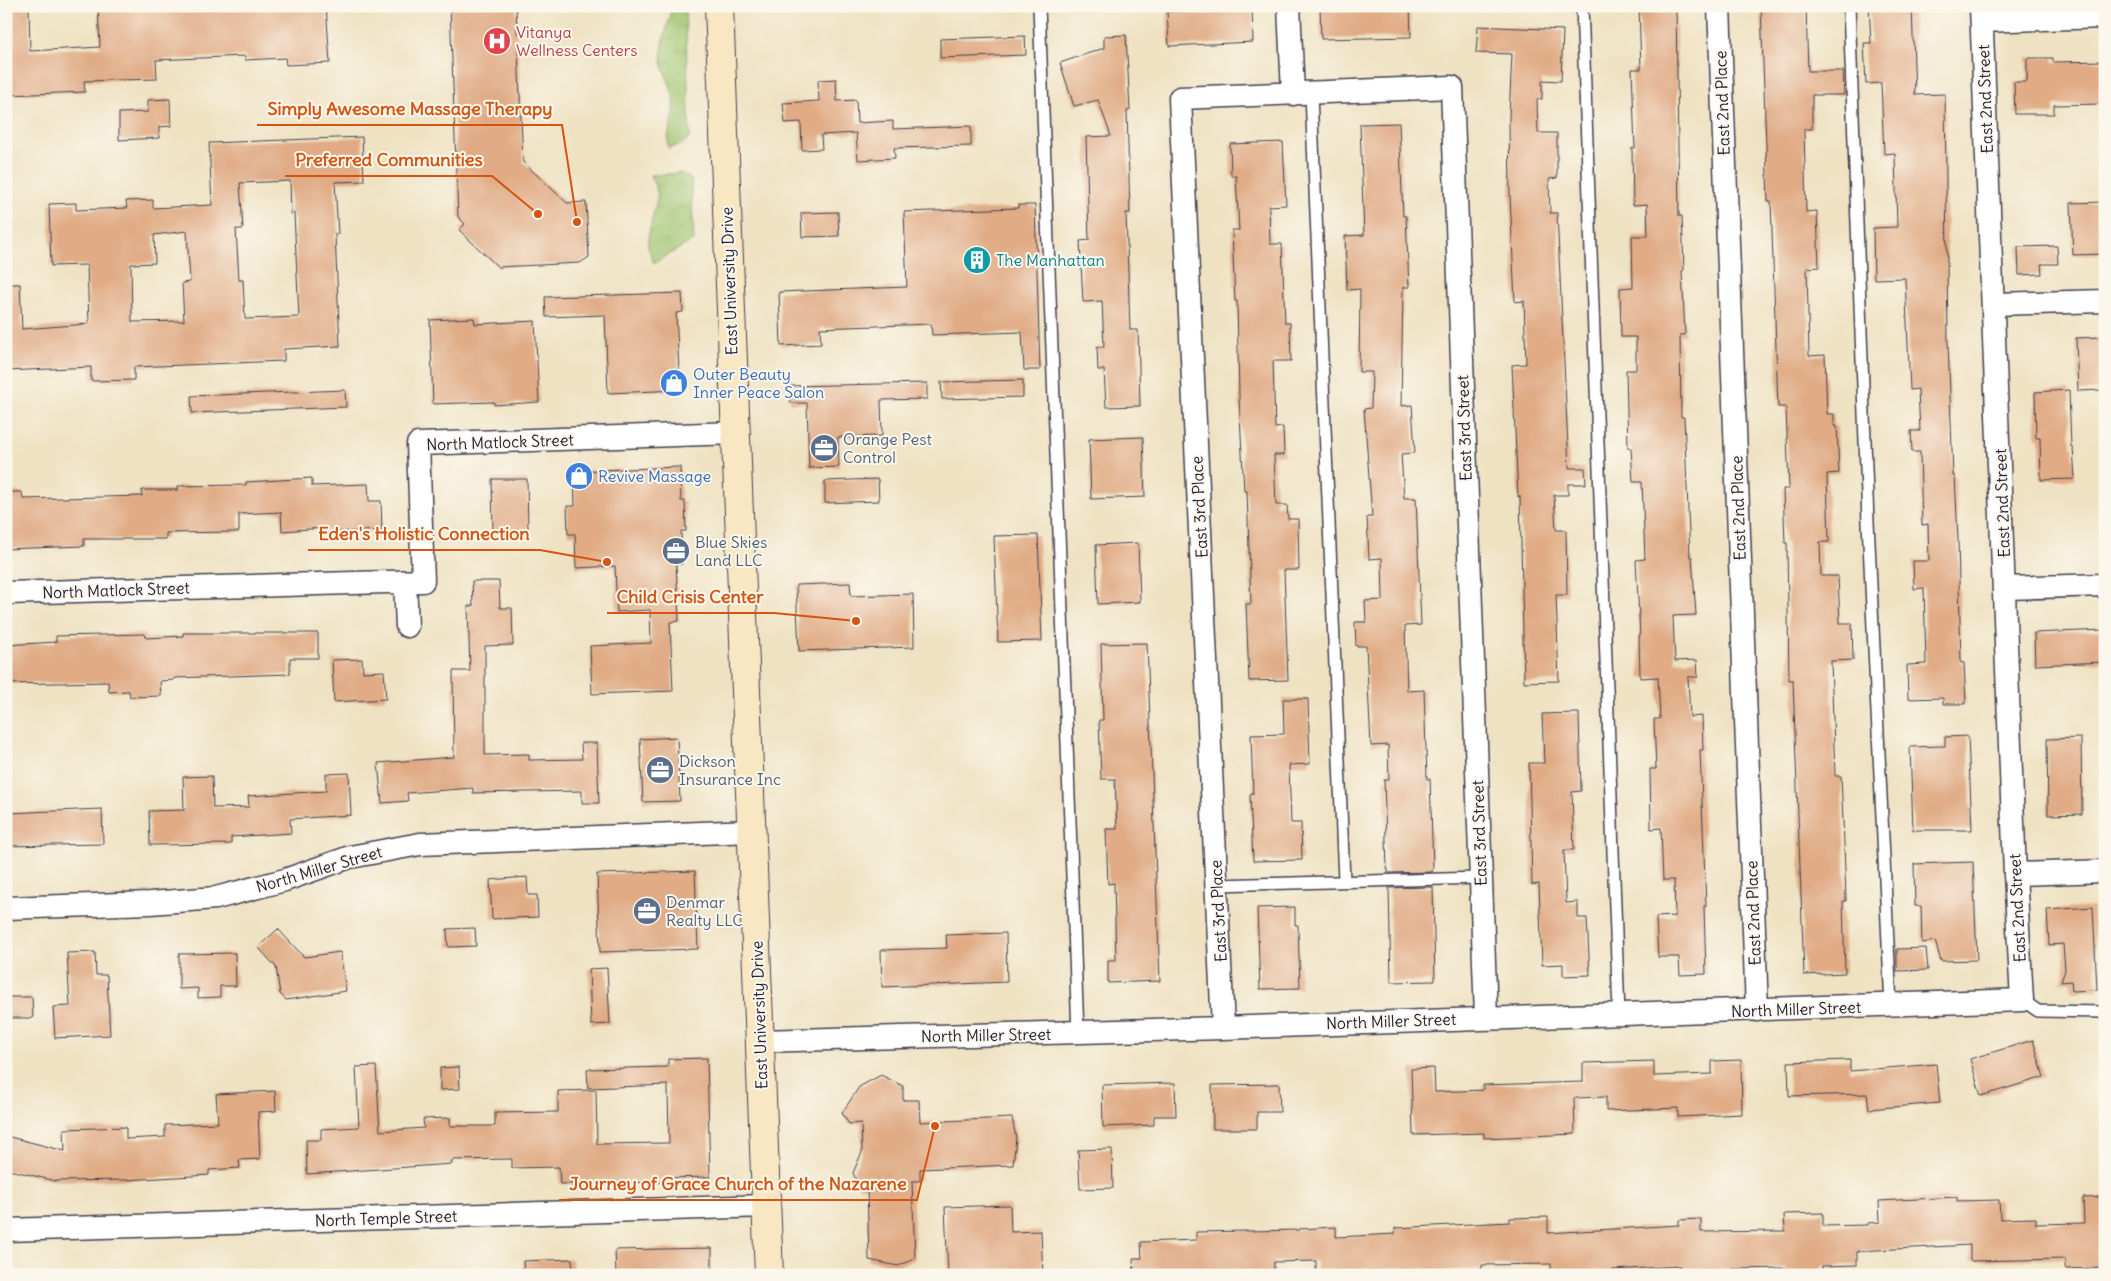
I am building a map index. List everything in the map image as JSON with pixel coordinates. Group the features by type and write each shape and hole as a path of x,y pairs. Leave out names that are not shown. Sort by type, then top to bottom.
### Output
{"main road":[{"name":"East University Drive","path":"719,6 769,1275"}],"street":[{"path":"1288,6 1302,94"},
{"name":"East 2nd Place","path":"1718,6 1756,1010"},
{"path":"1982,14 2105,17"},
{"name":"East 2nd Street","path":"1982,14 2015,874 2022,1000"},
{"name":"East 3rd Street","path":"1302,94 1452,87 1486,1017"},
{"name":"East 3rd Place","path":"1223,1028 1180,98 1302,94"},
{"path":"1994,304 2105,300"},
{"name":"North Matlock Street","path":"6,593 423,581 418,444 735,433"},
{"path":"405,582 407,626"},
{"path":"2005,588 2105,585"},
{"name":"North Miller Street","path":"6,908 150,903 216,898 286,880 350,857 420,844 752,831"},
{"path":"2015,874 2105,871"},
{"name":"North Miller Street","path":"760,1041 1223,1028 1486,1017 1619,1015 2022,1000"},
{"name":"North Temple Street","path":"6,1230 766,1206"}],"lane":[{"path":"1039,6 1078,1032"},
{"path":"1582,6 1619,1015"},
{"path":"1849,6 1868,522 1891,1006"},
{"path":"1302,94 1344,880"},
{"path":"1216,884 1480,878"},
{"path":"2022,1000 2038,1011 2105,1012"}],"green space":[{"path":"671,6 685,6 690,138 681,145 668,148 668,139 674,113 674,98 663,67 662,53"},
{"path":"681,173 691,179 694,240 654,263 648,248 648,237 658,194 650,175"}],"building":[{"path":"6,6 29,6 30,51 100,47 98,6 326,6 330,63 286,65 285,58 245,60 245,56 156,60 157,79 84,81 85,92 6,95"},
{"path":"450,6 516,6 523,162 567,203 586,202 589,257 580,263 498,267 459,230 465,224 458,217"},
{"path":"1199,6 1252,6 1253,42 1169,46 1167,12 1199,10"},
{"path":"1320,6 1410,6 1411,37 1321,39"},
{"path":"1639,6 1676,6 1679,216 1682,216 1685,335 1680,335 1681,417 1684,417 1690,557 1692,557 1696,615 1673,616 1675,661 1697,660 1698,677 1688,677 1690,717 1702,716 1703,750 1700,750 1706,906 1704,906 1706,974 1680,975 1679,957 1658,957 1656,917 1675,916 1674,880 1663,880 1661,828 1651,829 1650,769 1656,769 1654,719 1660,719 1658,677 1640,678 1636,560 1645,559 1642,482 1633,482 1631,448 1628,448 1626,370 1636,370 1636,337 1621,337 1620,288 1633,287 1632,236 1648,236 1647,204 1633,205 1632,148 1635,148 1632,69 1641,69"},
{"path":"1761,6 1806,6 1808,71 1843,71 1844,95 1812,95 1812,129 1804,129 1806,212 1817,211 1819,267 1807,268 1809,356 1825,355 1827,414 1834,414 1834,426 1837,426 1839,473 1827,474 1829,542 1820,542 1821,576 1838,576 1840,623 1852,623 1853,660 1831,661 1835,776 1841,776 1846,901 1843,901 1845,973 1804,975 1793,680 1789,680 1787,543 1785,543 1783,489 1789,489 1786,407 1778,407 1771,201 1768,201"},
{"path":"1869,6 1912,6 1915,95 1945,94 1948,342 1953,476 1955,476 1958,539 1961,663 1964,663 1966,704 1943,704 1943,698 1908,699 1907,665 1926,664 1924,588 1914,589 1913,561 1929,561 1928,524 1922,525 1920,452 1912,452 1911,431 1920,431 1918,389 1910,390 1905,278 1874,279 1873,228 1897,227 1895,153 1884,154 1881,83 1866,84 1864,43 1871,43"},
{"path":"1478,26 1563,30 1561,81 1542,80 1542,99 1537,99 1538,133 1557,133 1557,178 1549,179 1550,213 1557,213 1569,468 1585,468 1586,484 1568,484 1568,495 1554,495 1556,530 1566,530 1567,595 1556,595 1559,681 1524,682 1520,496 1518,497 1512,365 1526,364 1524,301 1515,302 1510,197 1509,117 1512,54 1476,53"},
{"path":"1126,35 1130,110 1127,111 1130,213 1126,213 1130,330 1138,330 1140,406 1106,407 1104,370 1098,370 1097,347 1104,347 1102,301 1083,302 1080,241 1089,240 1086,137 1111,136 1098,100 1074,106 1060,63 1104,48 1104,36"},
{"path":"1025,36 1026,55 940,58 940,39"},
{"path":"2027,58 2053,58 2053,62 2105,61 2105,104 2054,105 2054,114 2015,114 2014,82 2027,82"},
{"path":"836,79 837,101 856,100 857,123 893,121 893,129 971,126 971,146 894,148 895,158 858,160 856,133 821,135 822,149 802,150 801,122 785,123 783,103 819,101 818,80"},
{"path":"170,99 171,126 159,127 159,138 119,140 119,113 148,112 148,100"},
{"path":"1399,123 1403,216 1406,216 1409,287 1403,287 1401,406 1412,405 1415,453 1401,454 1404,498 1416,498 1421,625 1405,626 1407,691 1424,690 1433,868 1432,872 1388,873 1384,780 1389,780 1388,745 1371,746 1366,646 1356,646 1355,622 1366,622 1365,601 1383,600 1382,558 1369,559 1367,517 1372,517 1364,409 1371,408 1372,372 1359,372 1360,289 1347,290 1345,236 1364,235 1360,124"},
{"path":"362,137 364,181 335,182 338,234 335,234 340,346 284,349 284,361 134,367 134,380 91,381 91,367 6,371 6,284 20,284 22,329 89,324 87,265 51,266 49,204 76,203 76,210 127,208 126,201 153,200 153,208 212,205 209,143","holes":["290,181 291,214 294,213 299,317 245,319 243,280 239,280 236,229 243,229 240,183","187,231 190,282 182,283 184,321 132,322 131,264 155,263 154,235"]},
{"path":"1283,142 1286,205 1269,206 1270,244 1282,244 1285,323 1290,323 1291,361 1273,361 1275,428 1283,427 1284,455 1274,455 1276,505 1287,505 1288,519 1298,519 1299,570 1284,570 1288,680 1249,681 1246,604 1251,604 1247,491 1244,491 1239,397 1237,301 1235,301 1232,230 1239,230 1236,176 1231,176 1230,144"},
{"path":"2105,202 2105,254 2073,255 2071,203"},
{"path":"1018,205 1035,205 1040,370 1024,370 1022,332 932,335 931,324 820,328 821,344 781,346 779,292 907,287 904,212 1018,208"},
{"path":"838,212 839,236 802,237 801,213"},
{"path":"2057,246 2058,264 2041,264 2042,274 2019,275 2018,247"},
{"path":"682,293 683,312 676,313 680,390 608,393 605,315 546,317 545,297"},
{"path":"474,318 475,324 535,321 539,402 494,405 494,402 433,404 430,320"},
{"path":"2105,337 2105,390 2078,391 2076,338"},
{"path":"1023,380 1023,397 942,399 941,382"},
{"path":"927,383 927,399 881,400 882,436 838,437 839,467 809,468 807,403 790,403 790,386"},
{"path":"345,390 346,407 192,413 191,396"},
{"path":"2069,390 2071,447 2073,447 2075,479 2041,480 2040,438 2036,438 2035,392"},
{"path":"1143,437 1145,497 1091,499 1089,439"},
{"path":"680,467 681,501 685,501 686,531 681,531 682,564 676,564 679,621 670,622 673,691 592,694 590,646 651,643 650,610 617,612 615,566 576,568 575,534 568,534 567,506 575,506 574,471"},
{"path":"312,478 312,486 368,484 369,501 381,501 382,530 324,533 324,528 282,531 281,512 239,514 239,532 166,533 166,539 84,539 84,546 6,549 6,492 22,492 23,499 142,496 142,490 178,490 178,486 246,485 246,482"},
{"path":"492,479 527,479 528,530 493,531"},
{"path":"878,479 879,501 825,503 825,481"},
{"path":"1038,535 1042,641 998,642 994,536"},
{"path":"1138,543 1140,602 1098,604 1096,545"},
{"path":"472,581 499,581 500,608 512,608 513,645 485,646 485,755 529,754 529,760 582,759 581,743 597,743 599,803 582,803 582,791 473,793 473,788 407,793 408,801 382,803 378,763 454,757 453,671 470,671 468,606 473,606"},
{"path":"850,583 851,596 913,594 914,647 799,651 796,585"},
{"path":"2105,630 2105,662 2035,665 2034,633"},
{"path":"183,633 318,633 318,658 290,658 290,674 174,678 174,680 160,681 161,696 130,697 129,691 109,692 108,682 6,684 6,645 56,642 56,636 145,634 146,638 183,636"},
{"path":"1147,643 1160,981 1108,983 1108,960 1116,960 1114,883 1108,884 1106,829 1117,829 1115,779 1101,779 1099,720 1103,720 1101,644"},
{"path":"362,659 363,672 384,671 386,699 334,702 332,660"},
{"path":"1283,699 1308,699 1310,764 1289,765 1291,823 1301,823 1302,860 1253,861 1250,795 1253,794 1251,735 1284,734"},
{"path":"1579,713 1581,791 1572,792 1574,850 1564,850 1566,903 1578,902 1578,918 1587,918 1590,975 1563,976 1563,964 1542,965 1539,884 1532,885 1529,763 1544,763 1542,714"},
{"path":"1968,736 1972,830 1913,830 1910,747 1945,746 1945,737"},
{"name":"Dickson Insurance Inc","path":"677,737 680,801 643,802 640,739"},
{"path":"2081,738 2082,814 2048,815 2047,739"},
{"path":"349,773 351,815 290,819 291,833 231,837 231,844 150,845 149,811 184,810 183,777 212,776 213,808 249,807 248,796 326,791 326,774"},
{"path":"102,809 103,844 6,846 6,813"},
{"path":"1973,862 1977,960 1941,961 1935,941 1922,943 1921,906 1915,906 1914,864"},
{"name":"Denmar Realty LLC","path":"695,871 698,949 600,952 597,874"},
{"path":"527,877 528,895 537,895 538,917 492,919 490,880"},
{"path":"1433,887 1435,981 1391,982 1389,888"},
{"path":"1295,907 1295,925 1298,925 1300,988 1260,989 1257,908"},
{"path":"2093,907 2097,990 2072,991 2071,981 2061,982 2065,970 2063,944 2049,945 2047,910"},
{"path":"475,928 476,946 448,947 447,929"},
{"path":"278,929 304,957 340,952 346,991 286,1000 280,994 276,967 258,947"},
{"path":"1006,933 1007,982 882,987 881,950 947,948 946,935"},
{"path":"1926,948 1928,970 1897,971 1897,949"},
{"path":"95,952 96,975 107,975 110,1035 55,1038 53,1007 70,1006 67,953"},
{"path":"235,953 236,986 220,986 220,997 198,998 198,988 179,989 179,954"},
{"path":"607,968 610,1024 591,1025 589,969"},
{"path":"6,997 32,997 33,1018 6,1018"},
{"path":"2033,1040 2044,1077 1981,1096 1970,1059"},
{"path":"707,1058 710,1177 665,1178 665,1182 560,1184 559,1167 512,1168 512,1159 452,1160 452,1164 307,1174 306,1140 321,1140 321,1129 359,1127 356,1067 376,1066 380,1131 424,1128 423,1119 450,1118 450,1126 495,1126 495,1113 558,1112 558,1091 596,1090 597,1144 669,1143 668,1085 588,1088 587,1069 668,1067 668,1059"},
{"path":"1741,1060 1742,1114 1678,1117 1678,1108 1606,1111 1606,1097 1574,1098 1575,1134 1484,1138 1484,1133 1413,1135 1411,1069 1434,1068 1435,1092 1483,1090 1483,1085 1583,1082 1583,1063 1654,1061 1654,1076 1712,1074 1712,1061"},
{"path":"1850,1060 1850,1071 1936,1064 1940,1103 1869,1109 1867,1094 1789,1096 1788,1062"},
{"path":"459,1067 460,1089 440,1090 440,1068"},
{"path":"881,1075 903,1086 903,1100 919,1100 920,1122 1012,1118 1016,1138 1013,1165 920,1169 920,1181 912,1181 915,1259 898,1266 869,1260 867,1187 859,1187 853,1173 862,1152 861,1123 849,1124 842,1113 859,1087"},
{"path":"1175,1083 1176,1116 1154,1116 1154,1125 1103,1127 1102,1085"},
{"path":"1279,1084 1280,1112 1257,1112 1257,1129 1213,1129 1212,1085"},
{"path":"275,1091 276,1111 258,1112 260,1159 239,1160 240,1168 209,1170 209,1175 127,1180 55,1181 14,1171 6,1171 6,1136 65,1151 64,1129 126,1127 126,1139 165,1137 165,1125 218,1123 216,1094"},
{"path":"1112,1149 1113,1188 1080,1189 1078,1150"},
{"path":"1957,1197 1957,1201 1999,1200 2000,1219 2036,1218 2036,1224 2084,1223 2083,1198 2105,1197 2105,1268 2065,1269 2065,1259 1970,1261 1970,1245 1857,1251 1857,1265 1822,1266 1822,1275 1786,1275 1786,1268 1680,1270 1680,1266 1613,1270 1614,1275 1551,1275 1551,1264 1482,1265 1482,1269 1409,1273 1408,1270 1316,1274 1316,1261 1274,1262 1274,1275 1134,1275 1133,1258 1142,1258 1141,1242 1196,1240 1196,1232 1299,1230 1336,1227 1336,1237 1395,1234 1395,1228 1510,1222 1510,1218 1548,1217 1548,1233 1679,1225 1679,1220 1701,1219 1701,1232 1785,1231 1784,1214 1823,1213 1823,1226 1867,1225 1867,1223 1880,1222 1879,1201"},
{"path":"1010,1205 1011,1232 1041,1231 1043,1275 948,1275 945,1207"},
{"path":"712,1248 712,1275 616,1275 615,1250"},
{"path":"572,1259 573,1275 524,1275 523,1261"}],"place":[{"name":"Vitanya Wellness Centers","path":"497,41"},
{"name":"Preferred Communities","path":"538,214"},
{"name":"Simply Awesome Massage Therapy","path":"577,222"},
{"name":"The Manhattan","path":"977,260"},
{"name":"Outer Beauty Inner Peace Salon","path":"674,383"},
{"name":"Orange Pest Control","path":"824,448"},
{"name":"Revive Massage","path":"579,476"},
{"name":"Blue Skies Land LLC","path":"676,551"},
{"name":"Eden's Holistic Connection","path":"607,562"},
{"name":"Child Crisis Center","path":"856,621"},
{"name":"Dickson Insurance Inc","path":"660,770"},
{"name":"Denmar Realty LLC","path":"647,911"},
{"name":"Journey of Grace Church of the Nazarene","path":"935,1126"}]}
